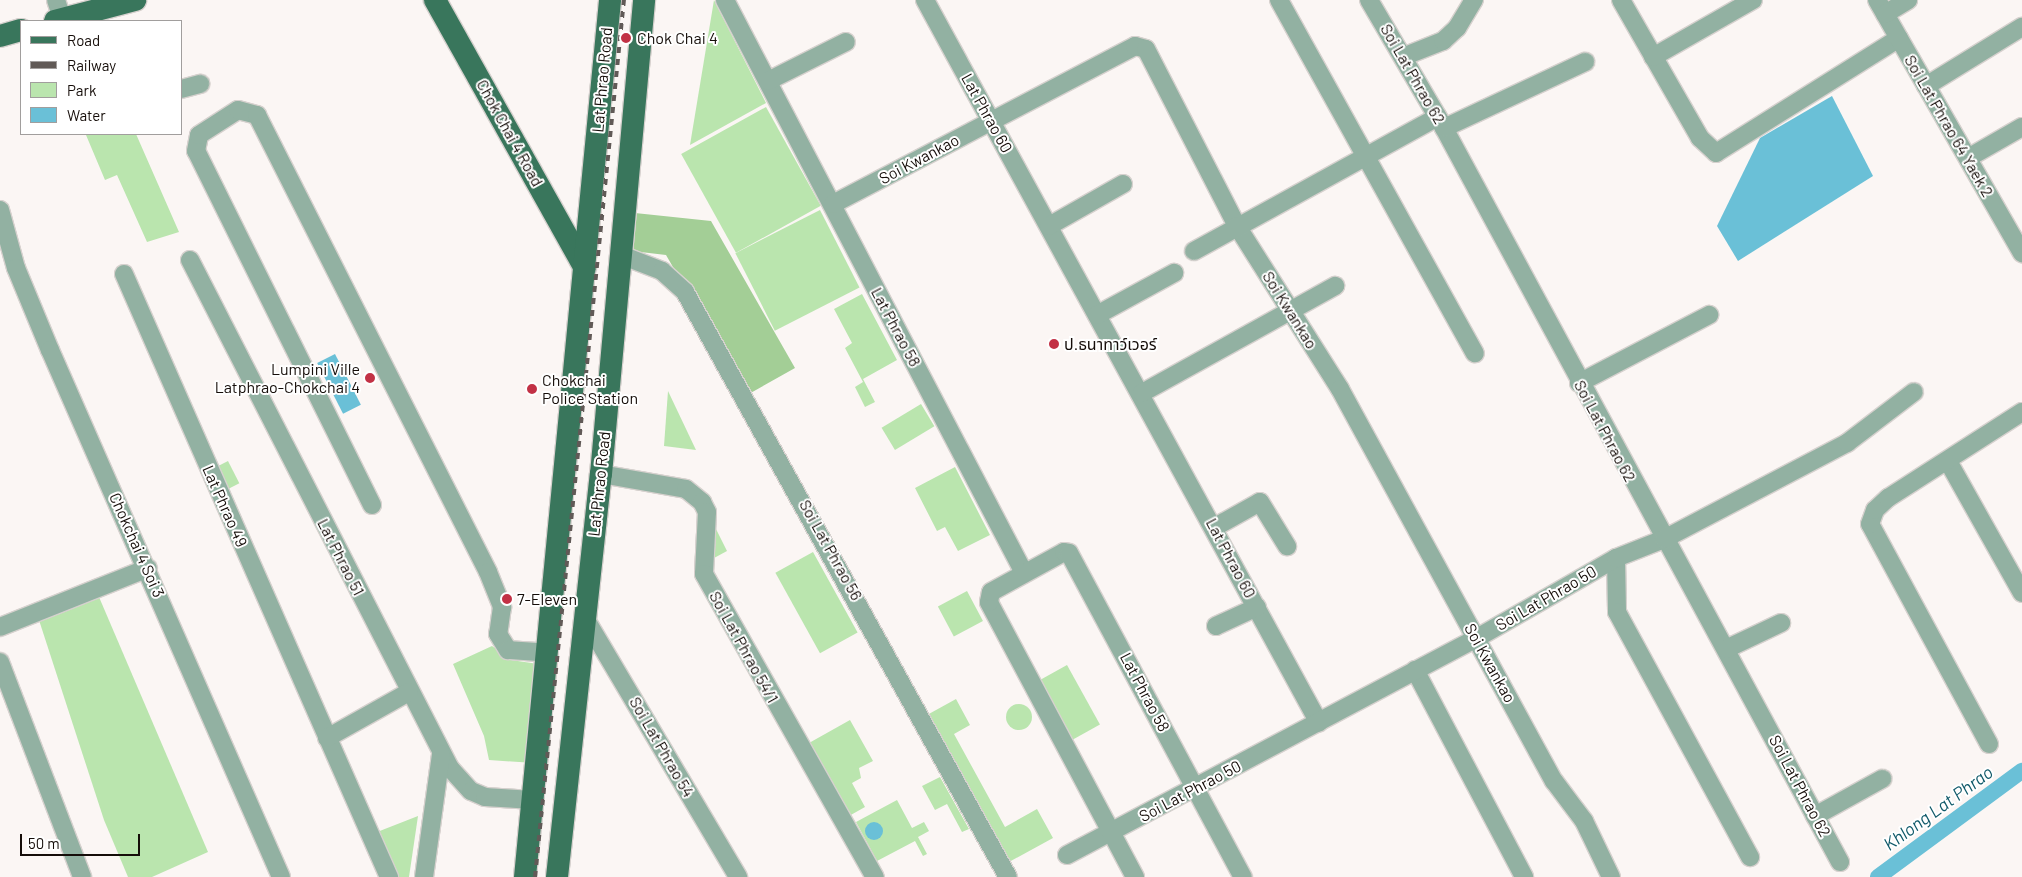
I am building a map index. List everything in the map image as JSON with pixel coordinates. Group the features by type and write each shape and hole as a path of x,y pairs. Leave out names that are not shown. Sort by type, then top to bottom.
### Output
{"main road":[{"name":"Chok Chai 4 Road","path":"435,0 584,268"},
{"name":"Lat Phrao Road","path":"525,877 610,0"},
{"name":"Lat Phrao Road","path":"557,877 601,474 644,0"},
{"path":"57,14 128,1"},
{"path":"0,36 20,30"}],"street":[{"name":"Lat Phrao 58","path":"725,0 1024,573"},
{"name":"Lat Phrao 60","path":"925,0 1097,315 1142,393 1319,723"},
{"path":"1279,0 1475,353"},
{"name":"Soi Lat Phrao 62","path":"1369,0 1405,56 1579,383 1726,649 1840,862"},
{"path":"1405,56 1443,41 1458,28 1474,0"},
{"path":"1621,0 1700,138 1716,153 1898,38"},
{"path":"1653,57 1753,0"},
{"path":"1881,7 1908,0"},
{"name":"Soi Lat Phrao 64 Yaek 2","path":"1881,7 1968,158 2015,224 2022,252"},
{"path":"1926,86 2022,27"},
{"path":"768,81 846,42"},
{"name":"Soi Kwankao","path":"833,204 992,120 1141,46 1237,226 1340,389 1611,877"},
{"path":"1194,251 1367,156 1441,122 1585,62"},
{"path":"182,90 200,84"},
{"path":"372,505 196,151 199,135 238,110 257,115 488,572 502,607 498,634 508,650 547,653"},
{"path":"1968,158 2022,127"},
{"path":"1049,226 1123,184"},
{"name":"Chokchai 4 Soi 3","path":"0,210 16,268 50,350 148,568 281,877"},
{"name":"Soi Lat Phrao 56","path":"621,255 662,271 685,292 1008,877"},
{"name":"Lat Phrao 51","path":"190,260 441,754 472,791 485,797 533,800"},
{"path":"1097,315 1174,273"},
{"name":"Lat Phrao 49","path":"124,274 389,877"},
{"path":"1142,393 1335,286"},
{"path":"1579,383 1709,315"},
{"name":"Soi Lat Phrao 50","path":"1067,854 1319,723 1477,638 1616,558 1664,539 1847,443 1914,392"},
{"path":"1989,744 1870,524 1875,510 1888,498 1949,462 2022,412"},
{"path":"1949,462 2022,593"},
{"name":"Soi Lat Phrao 54/1","path":"601,474 686,489 702,502 707,512 704,574 875,877"},
{"path":"1215,528 1260,502 1287,546"},
{"name":"Lat Phrao 58","path":"1135,877 1112,831 990,608 991,592 1024,573 1070,553 1243,877"},
{"path":"1616,558 1617,612 1750,857"},
{"path":"0,627 148,568"},
{"path":"1216,626 1257,607"},
{"name":"Soi Lat Phrao 54","path":"585,618 738,877"},
{"path":"1726,649 1781,623"},
{"path":"0,662 82,877"},
{"path":"1415,670 1524,877"},
{"path":"327,738 410,692"},
{"path":"424,877 441,754"},
{"path":"1815,816 1882,779"}],"green space":[{"path":"714,0 766,103 690,145"},
{"path":"766,107 821,206 736,253 681,154"},
{"path":"86,135 136,135 179,232 147,242 117,175 105,180"},
{"path":"820,210 859,288 775,331 735,253"},
{"path":"635,213 711,221 795,368 747,395 666,255 632,251"},
{"path":"862,294 897,360 863,379 875,402 865,407 855,387 863,382 845,348 852,343 834,309"},
{"path":"668,391 696,450 664,446"},
{"path":"921,404 934,426 895,450 882,428"},
{"path":"228,461 239,483 224,491 213,469"},
{"path":"955,467 990,535 958,551 945,527 937,531 915,488"},
{"path":"709,515 727,551 703,564"},
{"path":"813,552 858,632 820,653 775,573"},
{"path":"967,591 983,621 954,637 938,606"},
{"path":"99,597 208,852 152,877 128,877 104,820 38,617"},
{"path":"492,646 511,660 545,665 534,763 489,760 484,736 453,664"},
{"path":"1067,665 1100,724 1068,742 1036,682"},
{"path":"956,699 970,725 954,734 1005,827 1037,809 1053,838 1009,862 927,715"},
{"path":"1019,704 1028,708 1032,717 1028,726 1019,730 1010,726 1006,717 1010,708"},
{"path":"850,720 873,761 859,768 861,778 852,783 865,807 849,816 809,743"},
{"path":"940,777 969,829 962,832 947,804 935,810 922,786"},
{"path":"897,800 912,828 924,822 929,831 918,837 927,854 923,856 915,841 877,861 856,822"},
{"path":"418,816 409,877 389,877 372,834"}],"water":[{"path":"1832,96 1873,176 1738,261 1717,226 1760,138"},
{"path":"335,354 361,405 343,414 317,363"},
{"path":"870,822 878,822 883,827 881,838 870,840 865,835 865,827"}],"waterway":[{"name":"Khlong Lat Phrao","path":"1878,877 2022,771"}],"railway":[{"path":"535,877 624,0"}],"place":[{"name":"Chok Chai 4","path":"626,38"},
{"name":"ป.ธนาทาว์เวอร์","path":"1054,344"},
{"name":"Lumpini Ville Latphrao-Chokchai 4","path":"370,378"},
{"name":"Chokchai Police Station","path":"532,389"},
{"name":"7-Eleven","path":"507,599"}]}
